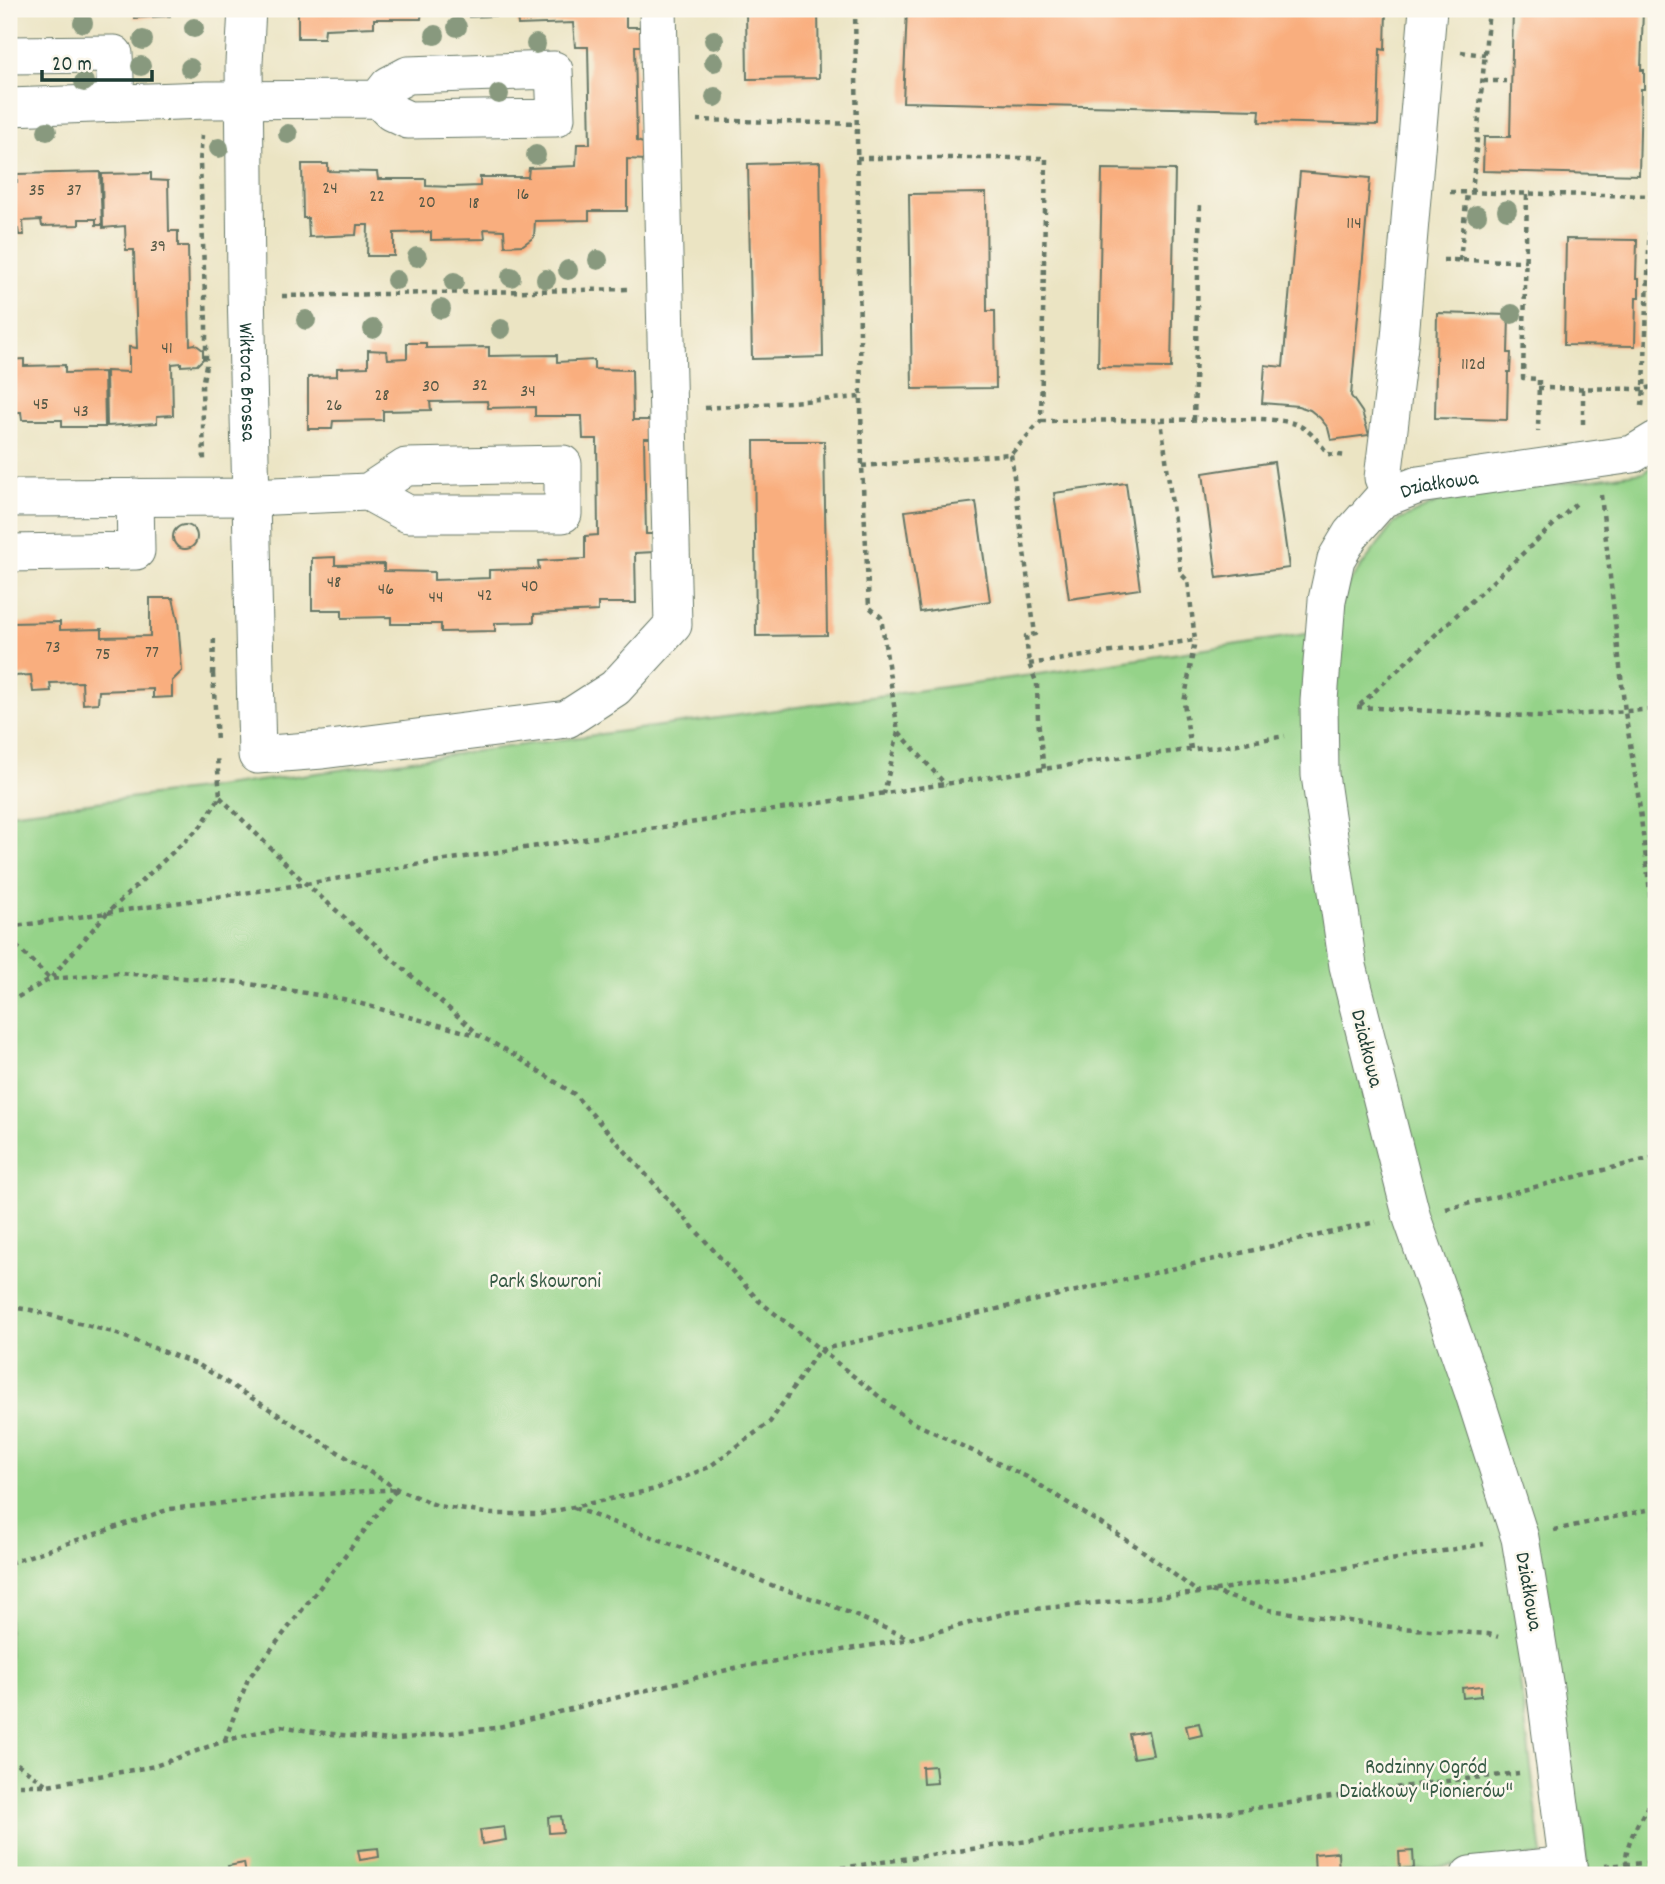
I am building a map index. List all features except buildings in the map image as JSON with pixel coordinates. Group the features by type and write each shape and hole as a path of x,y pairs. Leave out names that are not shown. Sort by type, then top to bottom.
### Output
{"street":[{"name":"Wiktora Brossa","path":"247,9 244,63 246,297 257,754 322,750 567,719 615,688 673,625 669,410"},
{"path":"658,9 669,410"},
{"path":"1391,493 1383,478 1408,260 1428,9"},
{"path":"9,55 114,54 116,103"},
{"path":"9,107 378,99"},
{"name":"Działkowa","path":"1569,1870 1545,1688 1520,1538 1474,1394 1412,1218 1348,966 1320,775 1318,730 1327,600 1336,559 1362,520 1381,499 1418,485 1451,479 1606,468 1656,440"},
{"path":"9,498 250,497 368,492"},
{"path":"9,553 136,551 135,496"},
{"path":"1470,1875 1569,1870"}],"path":[{"path":"855,9 862,466 869,607 881,617 898,732 884,794"},
{"path":"1460,261 1483,81 1489,9"},
{"path":"1644,388 1656,49"},
{"path":"1483,81 1506,81"},
{"path":"662,119 857,124"},
{"path":"858,158 1046,158 1041,421 1011,454 862,466"},
{"path":"1441,192 1651,196"},
{"path":"1527,195 1523,378 1539,379 1538,435"},
{"path":"1194,420 1200,203"},
{"path":"1408,260 1526,261"},
{"path":"246,297 666,288"},
{"path":"1538,388 1656,386"},
{"path":"1583,388 1583,428"},
{"path":"669,410 862,397"},
{"path":"1161,420 1181,574 1188,581 1195,640 1185,703 1191,749"},
{"path":"1041,421 1289,421 1310,431 1328,454 1357,457"},
{"path":"1011,454 1035,634 1026,636 1030,663 1037,684 1044,769"},
{"path":"9,927 306,884 433,862 1044,769 1318,730 1360,706 1606,468"},
{"path":"1606,468 1601,497 1625,712 1645,843 1656,993"},
{"path":"1030,663 1195,640"},
{"path":"1360,706 1438,713 1543,717 1656,709"},
{"path":"898,732 946,785"},
{"path":"9,1002 50,979 106,914 201,826 220,797 306,884 480,1036"},
{"path":"9,939 50,979 119,973 237,982 343,999 480,1036 512,1053 574,1094 758,1301 910,1422 1027,1477 1136,1546 1199,1593"},
{"path":"9,1307 31,1310 112,1332 199,1365 397,1489 438,1506 492,1514 541,1514 656,1489 709,1467 770,1422 819,1350 1366,1225 1412,1218 1656,1157"},
{"path":"9,1563 170,1509 268,1498 397,1489"},
{"path":"224,1741 248,1679 397,1489"},
{"path":"573,1507 701,1555 775,1587 826,1603 910,1639"},
{"path":"9,1784 48,1785 155,1766 224,1741 281,1726 389,1740 495,1728 739,1667 910,1639 1014,1611 1199,1593 1520,1538 1656,1508"},
{"path":"1210,1591 1270,1610 1399,1628 1488,1634 1501,1638"},
{"path":"9,1758 48,1785"},
{"path":"792,1875 1429,1783 1520,1773"},
{"path":"1629,1875 1625,1866 1629,1843 1656,1792"},
{"path":"1569,1870 1656,1862"}],"green space":[{"name":"Park Skowroni","path":"1656,464 1656,1875 1587,1875 1583,1823 1573,1801 1553,1667 1519,1673 1542,1855 1371,1875 9,1875 9,813 1046,673 1306,634 1336,619 1348,584 1395,522 1443,500 1643,472"}],"park label":[{"name":"Rodzinny Ogród Działkowy \"Pionierów\"","path":"1426,1778"}]}
